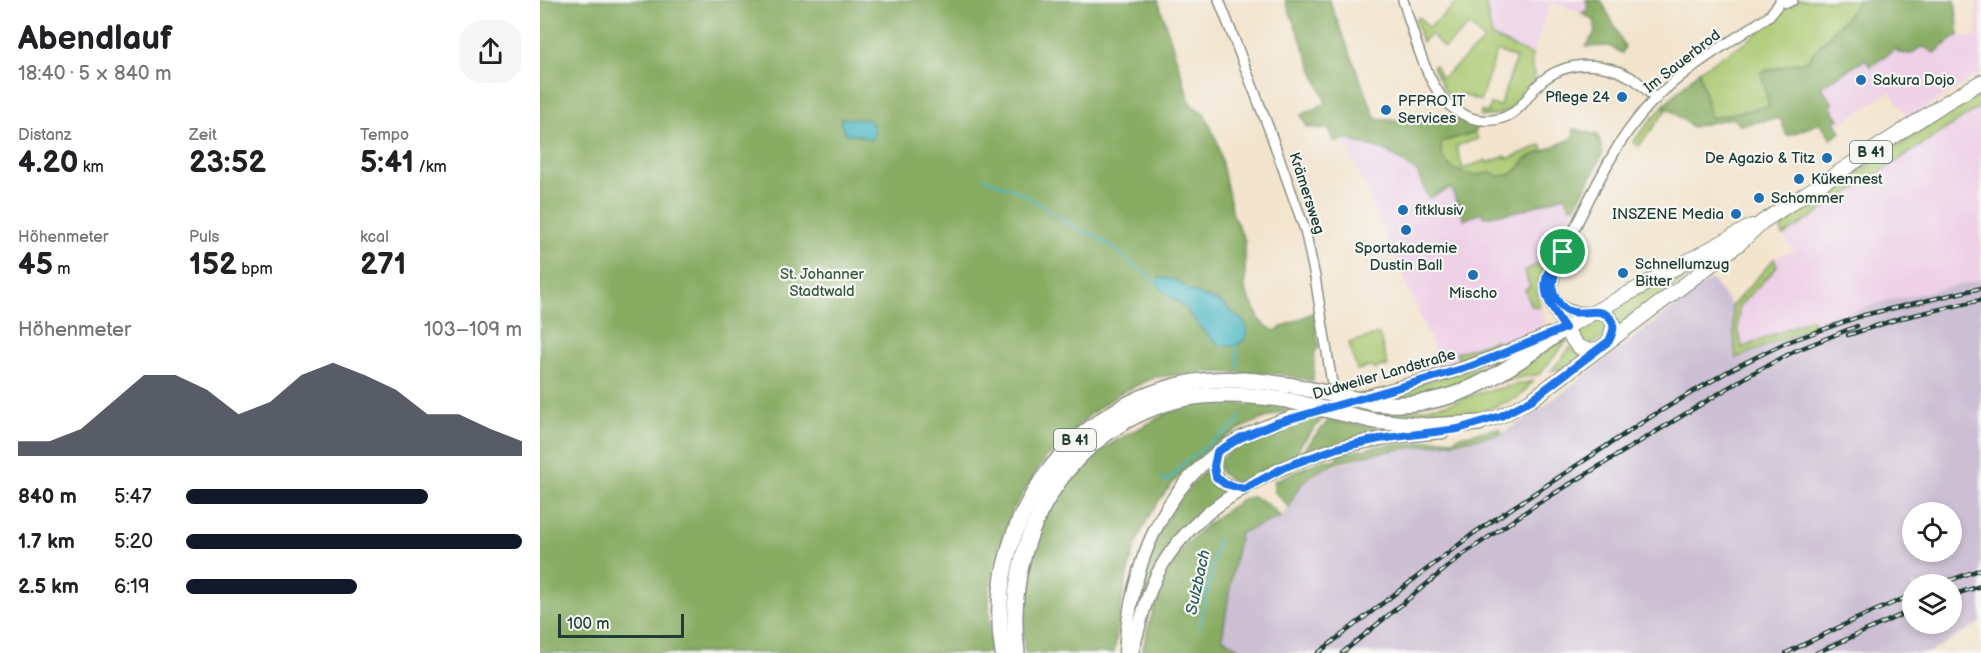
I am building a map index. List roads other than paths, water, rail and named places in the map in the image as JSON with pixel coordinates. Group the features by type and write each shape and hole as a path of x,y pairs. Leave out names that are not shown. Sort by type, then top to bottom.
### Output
{"highway":[{"name":"B 41","path":"1017,653 1014,611 1022,556 1036,520 1055,484 1104,434 1146,411 1167,403 1206,395 1290,393 1374,403 1417,404 1465,392 1493,378 1565,328"},
{"name":"B 41","path":"1003,653 1000,597 1003,574 1022,514 1033,492 1046,474 1074,442 1125,405 1183,384 1246,379 1375,421 1427,426 1479,423"}],"main road":[{"name":"Dudweiler Landstraße","path":"1132,653 1154,581 1170,553 1180,540 1206,516 1244,489 1285,467 1337,448 1379,439 1458,429 1501,416 1531,400 1740,243 1762,222 1981,82"},
{"name":"Dudweiler Landstraße","path":"1125,653 1134,595 1154,529 1171,499 1185,482 1217,452 1240,438 1269,426 1472,366 1565,328 1762,222"},
{"path":"1565,328 1582,350 1586,351 1604,345 1614,324 1606,314 1594,312"},
{"path":"1217,452 1214,466 1216,477 1225,484 1244,489"}],"street":[{"name":"Krämersweg","path":"1219,0 1305,230 1336,405"},
{"path":"1403,0 1421,53 1438,92 1450,107 1464,115 1482,121 1511,115 1543,80 1564,69 1582,65 1600,66 1622,73 1638,82 1656,99"},
{"name":"Im Sauerbrod","path":"1594,312 1572,312 1564,307 1554,296 1552,282 1563,252 1617,148 1656,99 1682,76 1769,16 1780,0 1787,3 1793,0"},
{"name":"Im Sauerbrod","path":"1563,252 1551,267 1545,285 1549,304 1565,328"}],"water":[{"path":"842,118 870,120 875,131 872,140 846,134 841,124"},
{"path":"1159,278 1176,280 1191,291 1221,303 1246,324 1245,338 1238,344 1230,346 1214,341 1184,307 1162,290 1157,282"}],"waterway":[{"path":"984,178 1024,194 1072,226 1097,236 1158,283"},
{"path":"1236,343 1238,368"},
{"path":"1161,477 1167,482 1184,463 1237,423 1241,416"},
{"name":"Sulzbach","path":"1199,629 1218,539"}],"railway":[{"path":"1318,653 1474,533 1652,416 1732,369 1785,343 1864,315 1981,288"},
{"path":"1848,335 1901,318 1981,300"},
{"path":"1342,653 1461,556 1537,504 1751,374 1795,351 1857,326"},
{"path":"1962,576 1981,569"},
{"path":"1962,592 1981,586"},
{"path":"1786,653 1902,599"},
{"path":"1816,653 1902,614"}],"place":[{"name":"Sakura Dojo","path":"1861,80"},
{"name":"Pflege 24","path":"1622,97"},
{"name":"PFPRO IT Services","path":"1386,110"},
{"name":"De Agazio & Titz","path":"1827,158"},
{"name":"Kükennest","path":"1799,179"},
{"name":"Schommer","path":"1759,198"},
{"name":"fitklusiv","path":"1403,210"},
{"name":"INSZENE Media","path":"1736,214"},
{"name":"Sportakademie Dustin Ball","path":"1406,230"},
{"name":"Schnellumzug Bitter","path":"1623,273"},
{"name":"Mischo","path":"1473,275"}],"park label":[{"name":"St. Johanner Stadtwald","path":"822,282"}]}
